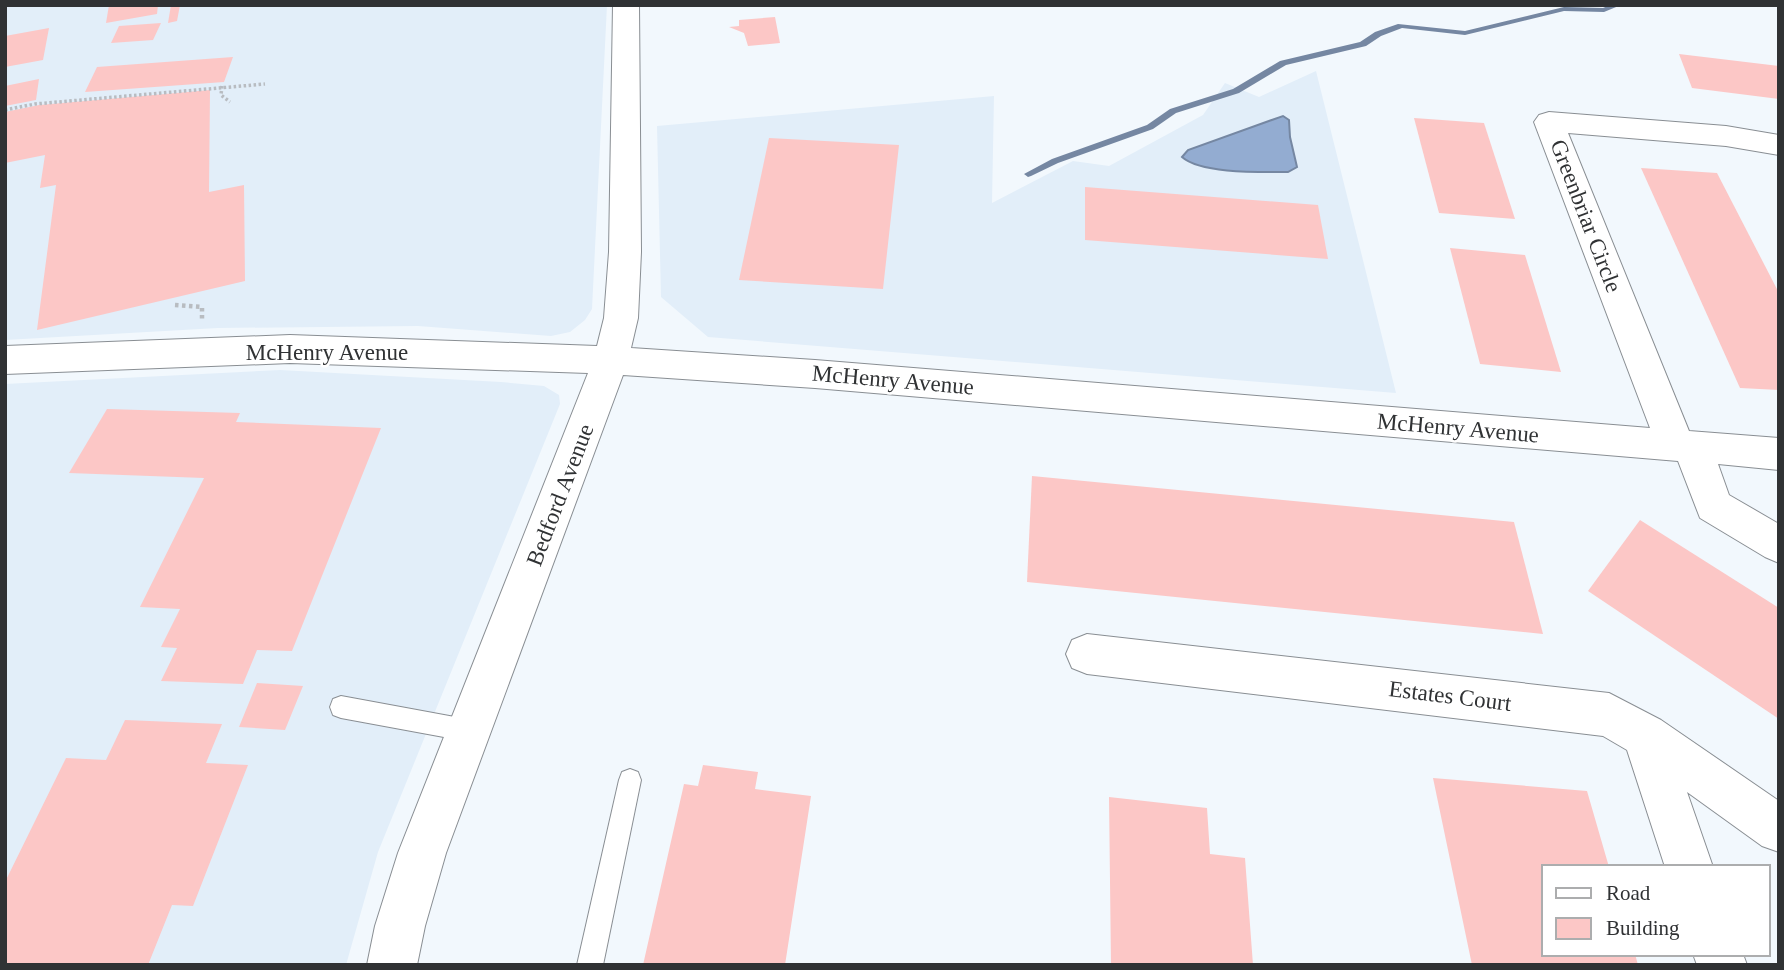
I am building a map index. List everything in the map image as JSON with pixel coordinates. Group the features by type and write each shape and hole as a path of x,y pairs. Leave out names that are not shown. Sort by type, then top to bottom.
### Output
{"street":[{"name":"Bedford Avenue","path":"392,965 400,926 422,853 471,732 611,360 621,318 625,252 626,5"},
{"name":"Greenbriar Circle","path":"1684,447 1549,122 1726,136 1779,145"},
{"name":"McHenry Avenue","path":"5,360 290,349 611,360 815,373 1779,454"},
{"path":"1684,447 1714,506 1779,545"},
{"name":"Estates Court","path":"1087,654 1609,715 1645,736 1779,829"},
{"path":"1645,736 1688,865"}],"lane":[{"path":"341,707 471,732"},
{"path":"590,965 630,780"}],"path":[{"path":"5,110 35,104 265,84"},
{"path":"222,86 221,94 230,102"},
{"path":"175,305 202,307 201,330"}],"shaded area":[{"path":"5,5 607,5 592,309 585,320 570,332 551,336 418,326 218,328 5,340"},
{"path":"1316,71 1396,393 708,337 661,297 657,126 994,96 992,203 1073,161 1109,166 1203,115 1225,83 1259,97"},
{"path":"280,370 544,386 559,395 560,404 378,852 346,965 5,965 5,384"}],"water":[{"path":"1283,116 1289,120 1297,167 1288,172 1217,169 1191,163 1182,157 1188,150"}],"building":[{"path":"109,5 158,5 157,14 106,23"},
{"path":"171,5 180,5 177,21 168,23"},
{"path":"775,17 780,43 748,46 744,33 729,27 739,26 739,20"},
{"path":"161,23 153,40 111,43 119,26"},
{"path":"49,28 43,60 5,67 5,36"},
{"path":"1679,54 1779,66 1779,99 1692,88"},
{"path":"233,57 224,82 85,92 97,67"},
{"path":"39,79 36,100 5,106 5,86"},
{"path":"210,90 209,192 244,185 245,281 37,330 56,185 40,188 45,155 5,163 5,112 39,105"},
{"path":"1414,118 1484,123 1515,219 1439,213"},
{"path":"769,138 899,145 883,289 739,280"},
{"path":"1641,168 1717,173 1779,293 1779,390 1740,388"},
{"path":"1085,187 1318,205 1328,259 1085,240"},
{"path":"1450,248 1525,255 1561,372 1480,364"},
{"path":"107,409 240,413 236,422 381,428 292,651 257,650 243,684 161,681 177,648 161,647 180,609 140,607 204,478 69,473"},
{"path":"1032,476 1514,522 1543,634 1027,582"},
{"path":"1640,520 1779,608 1779,719 1588,591"},
{"path":"257,683 303,686 285,730 239,727"},
{"path":"125,720 222,724 206,763 248,765 193,906 172,905 148,965 5,965 5,882 66,758 106,760"},
{"path":"703,765 758,772 755,789 811,796 785,965 643,965 684,784 698,786"},
{"path":"1433,778 1587,791 1608,865 1542,865 1542,956 1636,956 1638,965 1472,965"},
{"path":"1109,797 1207,808 1210,854 1245,858 1253,965 1111,965"}],"waterway":[{"path":"1028,174 1055,161 1150,127 1173,111 1236,91 1283,63 1363,44 1378,34 1401,26 1465,33 1564,9 1604,10 1618,5"}]}
